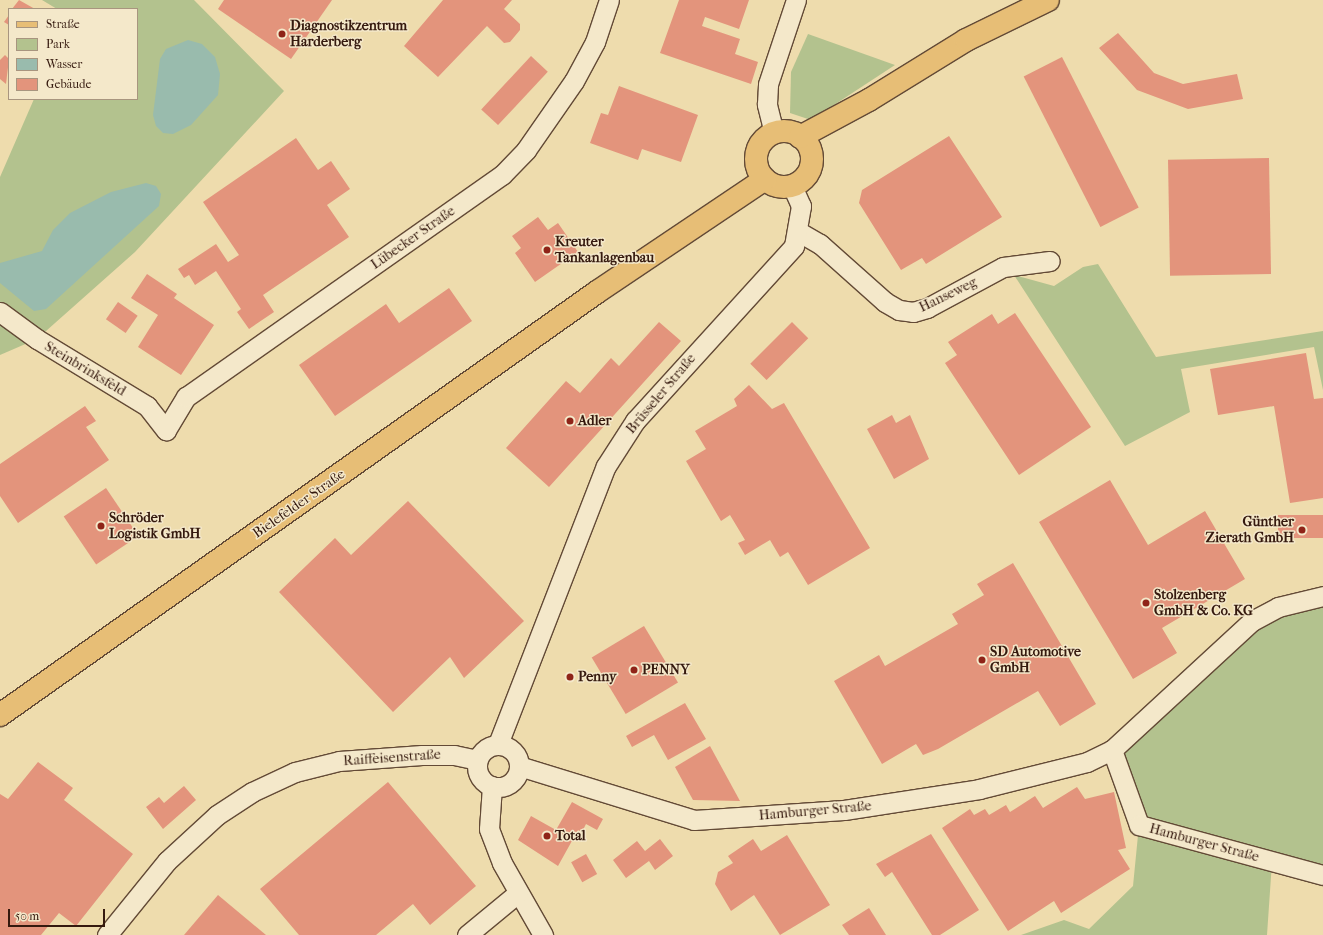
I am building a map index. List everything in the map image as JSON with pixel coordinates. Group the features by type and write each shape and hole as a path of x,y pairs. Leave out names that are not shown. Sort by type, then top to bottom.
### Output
{"main road":[{"path":"805,144 869,100 966,40 1048,0"},
{"path":"787,132 805,144 806,176 792,186 777,186 761,172 758,150 774,133 787,132"},
{"name":"Bielefelder Straße","path":"0,715 598,292 761,172"}],"street":[{"name":"Lübecker Straße","path":"166,430 186,397 502,175 526,150 574,81 595,42 609,0"},
{"path":"774,133 767,104 768,84 796,0"},
{"name":"Brüsseler Straße","path":"503,746 520,693 606,466 635,421 674,376 785,260 799,232 801,206 792,186"},
{"name":"Hanseweg","path":"799,232 820,244 885,302 899,310 912,312 927,308 1003,267 1050,261"},
{"name":"Steinbrinksfeld","path":"0,312 37,340 147,406 166,430"},
{"name":"Hamburger Straße","path":"519,766 694,820 844,810 979,789 1087,762 1112,750 1252,621 1278,607 1323,596"},
{"path":"503,746 519,766 510,782 492,786 481,779 477,760 485,749 503,746"},
{"name":"Hamburger Straße","path":"1112,750 1139,825 1323,875"},
{"name":"Raiffeisenstraße","path":"107,935 167,861 217,815 252,792 295,772 339,761 422,755 454,755 477,760"},
{"path":"492,786 489,829 518,894 543,935"},
{"path":"467,935 518,894"}],"green space":[{"path":"42,0 194,0 284,91 135,252 37,339 0,355 0,177 34,100 138,100 138,8 55,8"},
{"path":"808,34 895,65 811,120 790,113 791,72"},
{"path":"1098,264 1156,357 1323,331 1323,390 1314,347 1181,369 1190,412 1125,446 1014,275 1054,286 1083,267"},
{"path":"1323,596 1323,875 1272,862 1267,935 1021,935 1064,920 1089,929 1133,886 1139,825 1112,750 1252,621"}],"water":[{"path":"188,40 202,44 215,57 220,74 218,95 191,125 173,134 163,133 156,126 153,115 160,59 166,49"},
{"path":"146,183 156,186 161,194 159,206 46,309 34,311 0,283 0,263 42,251 53,230 70,213 111,192"}],"building":[{"path":"19,0 33,8 13,8"},
{"name":"Diagnostikzentrum Harderberg","path":"224,0 332,0 291,59 218,9"},
{"path":"443,0 512,0 504,9 520,24 520,30 510,42 504,43 487,26 438,77 404,46"},
{"path":"679,0 749,0 739,29 705,17 702,26 740,39 735,54 758,62 751,84 660,53"},
{"path":"8,16 8,24 4,22"},
{"path":"1118,33 1154,73 1183,84 1237,74 1243,99 1188,109 1137,90 1099,48"},
{"path":"5,55 8,58 6,84 0,79 0,60"},
{"path":"531,56 548,72 498,125 481,109"},
{"path":"1062,57 1139,208 1100,227 1024,77"},
{"path":"619,86 698,115 681,162 642,149 638,160 590,143 601,113 608,115"},
{"path":"949,136 1002,217 926,264 922,258 901,270 859,203 862,190"},
{"path":"296,138 318,170 331,161 350,189 327,205 349,237 263,295 274,312 249,329 237,312 241,309 216,271 195,285 189,275 184,278 178,269 216,244 228,262 239,255 203,202"},
{"path":"1269,158 1271,274 1170,276 1168,160"},
{"name":"Kreuter Tankanlagenbau","path":"538,217 548,230 558,223 578,252 535,282 515,253 521,248 512,236"},
{"path":"147,274 177,294 174,298 214,325 181,375 138,347 158,315 131,298"},
{"path":"449,288 472,321 335,416 299,365 386,304 399,323"},
{"path":"118,302 138,316 126,333 106,319"},
{"path":"1015,313 1091,427 1019,475 945,363 957,355 948,342 992,314 998,324"},
{"name":"Adler","path":"659,322 681,341 549,487 506,448 566,381 580,393 611,358 619,366"},
{"path":"792,322 808,338 767,380 750,364"},
{"path":"1306,353 1314,399 1323,398 1323,498 1290,503 1274,406 1218,415 1210,369"},
{"path":"749,385 772,409 784,403 870,548 808,585 788,552 780,557 770,540 745,555 738,543 745,540 730,515 721,521 686,461 706,449 695,431 737,406 734,399"},
{"path":"85,406 96,421 86,427 109,460 18,523 0,496 0,464"},
{"path":"892,415 896,423 910,415 929,459 894,479 867,429"},
{"name":"Stolzenberg GmbH & Co. KG","path":"1110,480 1148,545 1205,511 1245,579 1162,628 1177,653 1133,679 1039,522"},
{"name":"Schröder Logistik GmbH","path":"106,488 138,536 96,565 64,517"},
{"path":"408,501 524,621 464,678 450,657 393,712 279,592 335,538 351,555"},
{"name":"Günther Zierath GmbH","path":"1278,515 1323,515 1323,538 1278,538"},
{"name":"SD Automotive GmbH","path":"1013,563 1096,704 1060,726 1038,691 938,749 923,755 916,744 882,764 834,681 879,655 885,666 958,624 952,614 984,595 977,584"},
{"name":"PENNY","path":"644,626 678,683 626,714 592,657"},
{"path":"685,703 706,739 668,760 654,735 632,747 626,736"},
{"path":"710,746 740,801 693,800 675,767"},
{"path":"38,762 73,788 64,800 133,854 76,926 59,913 41,935 0,935 0,794 8,799"},
{"path":"388,782 476,886 430,925 413,904 376,935 299,935 260,889"},
{"path":"184,786 196,800 163,829 146,807 159,797 164,803"},
{"path":"1077,787 1085,799 1114,792 1126,848 1118,850 1130,869 1061,913 1054,901 1008,931 942,828 970,809 974,815 985,809 989,815 1006,805 1010,812 1035,796 1043,808"},
{"name":"Total","path":"572,802 603,819 597,830 586,824 582,832 578,830 558,866 518,840 531,816 556,830"},
{"path":"931,834 979,910 940,935 932,935 892,872 885,877 876,864"},
{"path":"787,835 830,905 780,935 754,895 731,911 715,884 718,872 733,863 728,856 753,839 761,851"},
{"path":"660,839 673,856 655,870 649,861 626,878 613,860 637,841 645,851"},
{"path":"586,854 597,874 582,882 571,862"},
{"path":"218,895 266,935 184,935"},
{"path":"869,908 886,935 849,935 842,925"}],"place":[{"name":"Diagnostikzentrum Harderberg","path":"282,34"},
{"name":"Kreuter Tankanlagenbau","path":"547,250"},
{"name":"Adler","path":"570,421"},
{"name":"Schröder Logistik GmbH","path":"101,526"},
{"name":"Günther Zierath GmbH","path":"1302,530"},
{"name":"Stolzenberg GmbH & Co. KG","path":"1146,603"},
{"name":"SD Automotive GmbH","path":"982,660"},
{"name":"PENNY","path":"634,670"},
{"name":"Penny","path":"570,677"},
{"name":"Total","path":"547,836"}]}
